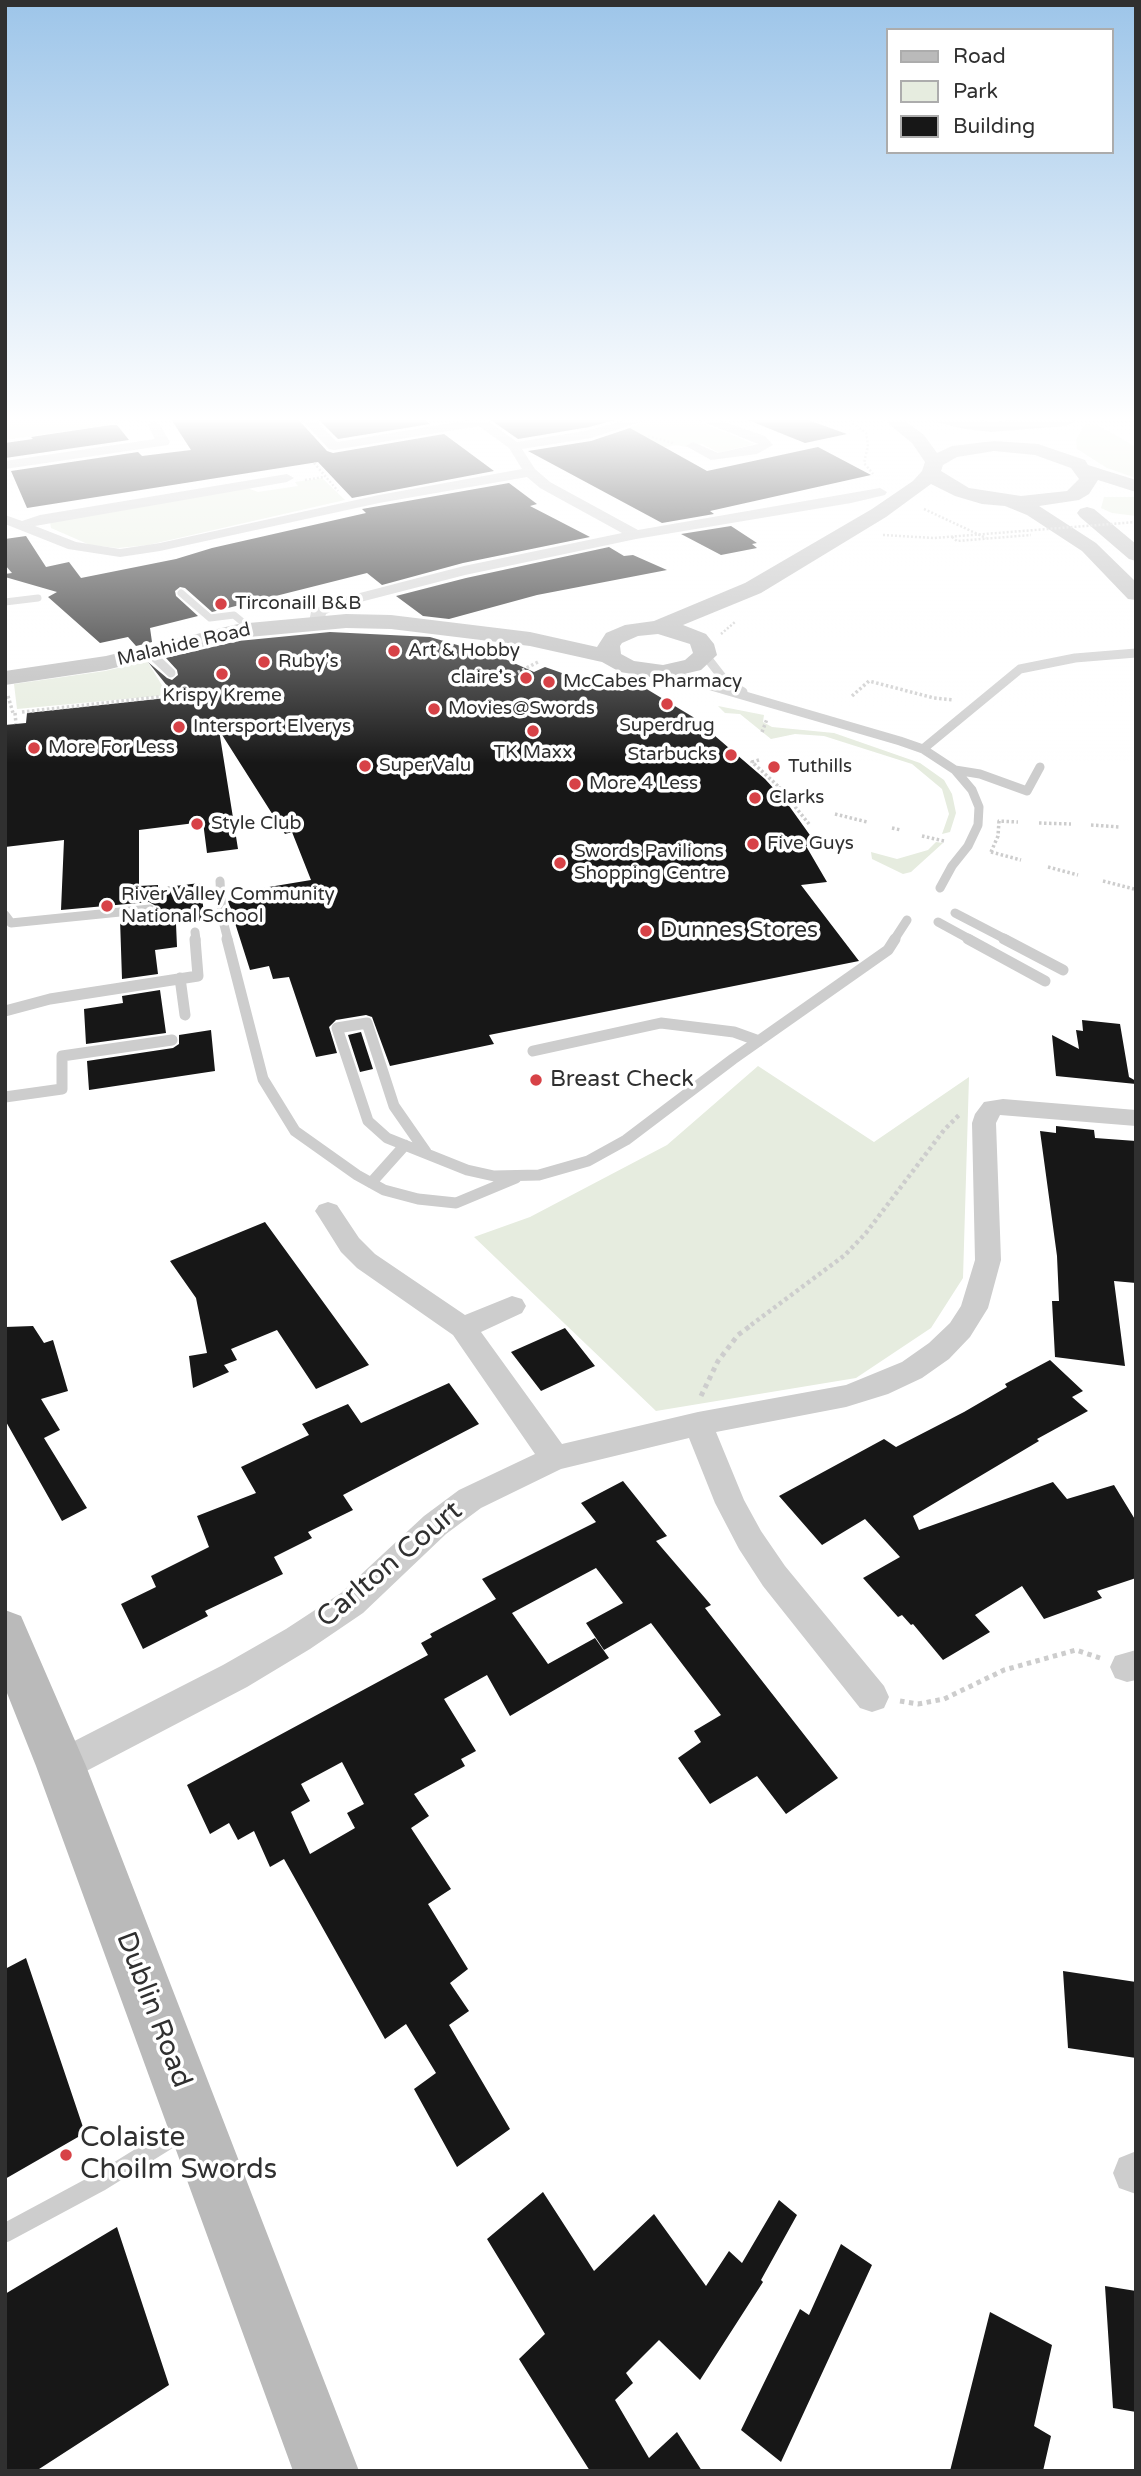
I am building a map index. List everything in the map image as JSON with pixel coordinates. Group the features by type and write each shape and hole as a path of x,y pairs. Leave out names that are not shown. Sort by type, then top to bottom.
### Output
{"main road":[{"path":"612,647 634,630 658,627 752,588 855,532"},
{"path":"1065,532 1089,547 1136,594"},
{"path":"1107,532 1136,555"},
{"path":"663,672 693,665 752,588"},
{"name":"Malahide Road","path":"14,678 150,653 251,628 317,622 391,622 612,647 628,667 663,672"},
{"path":"658,627 677,630 707,645"},
{"name":"Dublin Road","path":"5,1630 61,1766 197,2122 326,2471"}],"street":[{"path":"39,532 73,546 92,551 120,553 231,532"},
{"path":"630,532 636,535"},
{"path":"317,622 319,612 324,608 372,593 657,532"},
{"path":"990,1111 1003,1107 1136,1118"},
{"name":"Carlton Court","path":"61,1766 235,1676 298,1639 352,1603 435,1525 470,1499 555,1458 698,1424 846,1396 878,1386 912,1370 960,1330 974,1308 988,1260 984,1123 990,1111"},
{"path":"328,1211 350,1245 366,1261 463,1328 555,1458"},
{"path":"463,1328 512,1306"},
{"path":"698,1424 730,1503 750,1540 782,1586 872,1696"}],"lane":[{"path":"181,593 210,618 234,615 251,628"},
{"path":"5,602 38,598"},
{"path":"707,645 726,682 752,698"},
{"path":"150,653 171,673"},
{"path":"923,749 1020,669 1075,658 1136,653"},
{"path":"1114,656 1136,659"},
{"path":"663,672 923,749 955,771 976,798 979,807 978,825 968,846 952,866 940,888"},
{"path":"955,771 980,774 1027,791 1040,767"},
{"path":"220,881 222,916 264,1079 295,1130 371,1183 384,1190 418,1199 456,1203 519,1177"},
{"path":"5,915 11,923 150,909"},
{"path":"955,913 1063,970"},
{"path":"426,1152 394,1106 367,1023 337,1028 368,1121 387,1138 467,1170 494,1176 519,1177 563,1170 588,1161 626,1140 888,950 906,920"},
{"path":"938,922 1045,981"},
{"path":"5,1011 50,999 198,976 195,932"},
{"path":"180,978 185,1015"},
{"path":"533,1051 661,1023 734,1032 759,1041"},
{"path":"5,1097 62,1089 62,1056 172,1040"},
{"path":"371,1183 405,1144"},
{"path":"5,2233 100,2182 197,2122"}],"path":[{"path":"952,537 957,541 986,538 973,532"},
{"path":"883,535 909,538 952,537 1019,532"},
{"path":"707,645 740,618"},
{"path":"852,696 869,681 900,689"},
{"path":"16,724 13,713 22,710 167,696"},
{"path":"759,760 752,762 780,788 809,824"},
{"path":"774,789 780,788"},
{"path":"794,805 802,806"},
{"path":"835,814 867,822"},
{"path":"1018,822 999,821 998,836 989,852 1021,860"},
{"path":"1040,823 1071,824"},
{"path":"1091,825 1120,827"},
{"path":"892,828 901,831"},
{"path":"922,836 943,841"},
{"path":"1048,867 1078,875"},
{"path":"1103,881 1134,889"},
{"path":"698,1424 702,1395 709,1378 738,1335 845,1255 866,1233 958,1115 973,1109 990,1111"},
{"path":"872,1696 918,1704 931,1702 969,1688 1004,1670 1076,1650 1132,1666"}],"green space":[{"path":"59,532 207,532 148,545 118,548 90,545"},
{"path":"147,661 168,695 17,709 14,684 105,671"},
{"path":"718,706 764,715 763,722 772,727 834,733 920,763 944,780 952,794 956,813 950,832 942,834 949,814 942,789 912,764 824,736 795,734 771,739 740,714 725,713"},
{"path":"936,842 943,843 911,872 903,874 872,859 871,852 897,859 928,850"},
{"path":"758,1066 874,1142 969,1077 963,1278 931,1328 856,1378 656,1411 474,1237 530,1217 667,1145"}],"building":[{"path":"284,532 579,532 590,537 463,563 382,585 367,573 212,612 185,588 180,587 175,591 176,596 198,616 150,628 152,642 136,646 128,637 100,643 48,597 57,592 5,577 5,574 12,573 5,565 5,539 26,536 46,567 69,562 81,578 176,559"},
{"path":"739,532 757,543 752,544 757,548 721,555 681,534"},
{"path":"609,547 624,556 633,555 667,570 537,595 449,619 423,616 396,596 466,578"},
{"name":"Swords Pavilions Shopping Centre","path":"330,632 430,637 505,659 534,672 545,667 607,689 609,687 622,691 640,685 693,717 765,779 787,803 817,845 806,846 827,882 801,885 859,961 489,1035 494,1044 390,1066 372,1017 366,1015 336,1020 329,1027 337,1053 316,1057 289,977 273,979 269,966 250,970 228,901 260,895 257,889 311,880 292,832 285,834 219,730 238,849 207,853 203,822 139,830 139,886 158,885 158,888 200,883 205,920 176,924 177,947 155,950 158,974 122,979 120,919 151,916 156,912 156,906 149,902 61,910 64,840 5,847 5,725 26,723 27,713 176,697 148,662 172,680 178,675 177,670 166,658 238,641"},
{"path":"160,990 166,1033 86,1044 84,1009 123,1003 122,996"},
{"path":"1082,1020 1120,1024 1129,1077 1136,1081 1136,1084 1056,1076 1052,1035 1079,1049 1076,1030 1083,1031"},
{"path":"211,1030 215,1071 89,1090 87,1061 173,1048 179,1044 179,1035"},
{"path":"361,1032 373,1069 360,1072 348,1035"},
{"path":"1056,1126 1094,1130 1095,1138 1136,1141 1136,1283 1114,1281 1125,1366 1055,1357 1052,1301 1059,1301 1057,1256 1040,1131 1056,1133"},
{"path":"265,1222 369,1365 316,1389 277,1330 231,1349 237,1360 224,1365 229,1372 193,1388 189,1356 207,1353 196,1298 170,1261"},
{"path":"33,1326 44,1343 53,1340 68,1391 41,1399 60,1430 44,1438 87,1508 62,1521 5,1420 5,1327"},
{"path":"565,1328 595,1366 541,1391 511,1352"},
{"path":"1050,1360 1083,1391 1072,1397 1088,1411 1037,1439 1039,1441 913,1516 919,1530 1053,1482 1067,1499 1114,1485 1136,1521 1136,1578 1097,1591 1102,1598 1044,1619 1022,1586 975,1615 990,1632 943,1660 913,1624 902,1615 898,1617 863,1578 900,1557 865,1519 822,1545 779,1496 884,1439 896,1447 964,1412 1007,1387 1005,1384"},
{"path":"449,1383 479,1424 343,1495 353,1510 308,1532 312,1538 274,1557 283,1574 205,1611 208,1616 143,1649 121,1604 156,1587 151,1576 209,1547 197,1516 256,1493 241,1467 309,1435 302,1424 348,1404 361,1423"},
{"path":"623,1481 667,1536 656,1541 711,1605 705,1608 838,1778 786,1814 757,1776 710,1804 678,1758 701,1742 694,1731 721,1715 651,1623 604,1650 586,1623 623,1603 596,1568 512,1613 548,1664 595,1638 609,1658 510,1716 487,1675 444,1699 476,1751 461,1759 465,1766 414,1794 429,1816 411,1828 451,1889 428,1904 468,1969 450,1983 469,2011 449,2025 510,2129 457,2167 414,2089 436,2073 406,2024 385,2039 284,1859 270,1867 254,1831 238,1840 229,1823 210,1834 187,1785 428,1655 421,1643 432,1637 430,1634 496,1599 482,1579 596,1522 581,1503","holes":["342,1762 364,1804 347,1813 355,1828 310,1854 291,1812 310,1801 301,1784"]},
{"path":"26,1958 85,2133 5,2179 5,1969"},
{"path":"1063,1971 1136,1982 1136,2058 1068,2048"},
{"path":"543,2192 594,2271 654,2214 706,2286 729,2251 742,2263 779,2200 797,2215 761,2280 763,2282 700,2380 659,2340 626,2373 633,2383 615,2400 649,2458 677,2432 702,2471 590,2471 519,2359 545,2334 487,2239"},
{"path":"117,2227 169,2385 36,2471 5,2471 5,2294"},
{"path":"841,2244 872,2265 781,2462 741,2430 800,2309 809,2315"},
{"path":"1105,2286 1136,2291 1136,2412 1113,2408"},
{"path":"990,2312 1052,2345 1034,2426 1051,2436 1043,2471 950,2471"}],"place":[{"name":"Tirconaill B&B","path":"221,604"},
{"name":"Art & Hobby","path":"394,651"},
{"name":"Ruby's","path":"264,662"},
{"name":"Krispy Kreme","path":"222,674"},
{"name":"claire's","path":"526,678"},
{"name":"McCabes Pharmacy","path":"549,682"},
{"name":"Superdrug","path":"667,704"},
{"name":"Movies@Swords","path":"434,709"},
{"name":"Intersport Elverys","path":"179,727"},
{"name":"TK Maxx","path":"533,731"},
{"name":"More For Less","path":"34,748"},
{"name":"Starbucks","path":"731,755"},
{"name":"SuperValu","path":"365,766"},
{"name":"Tuthills","path":"774,767"},
{"name":"More 4 Less","path":"575,784"},
{"name":"Clarks","path":"755,798"},
{"name":"Style Club","path":"197,824"},
{"name":"Five Guys","path":"753,844"},
{"name":"Swords Pavilions Shopping Centre","path":"560,863"},
{"name":"River Valley Community National School","path":"107,906"},
{"name":"Dunnes Stores","path":"646,931"},
{"name":"Breast Check","path":"536,1080"},
{"name":"Colaiste Choilm Swords","path":"66,2155"}]}
